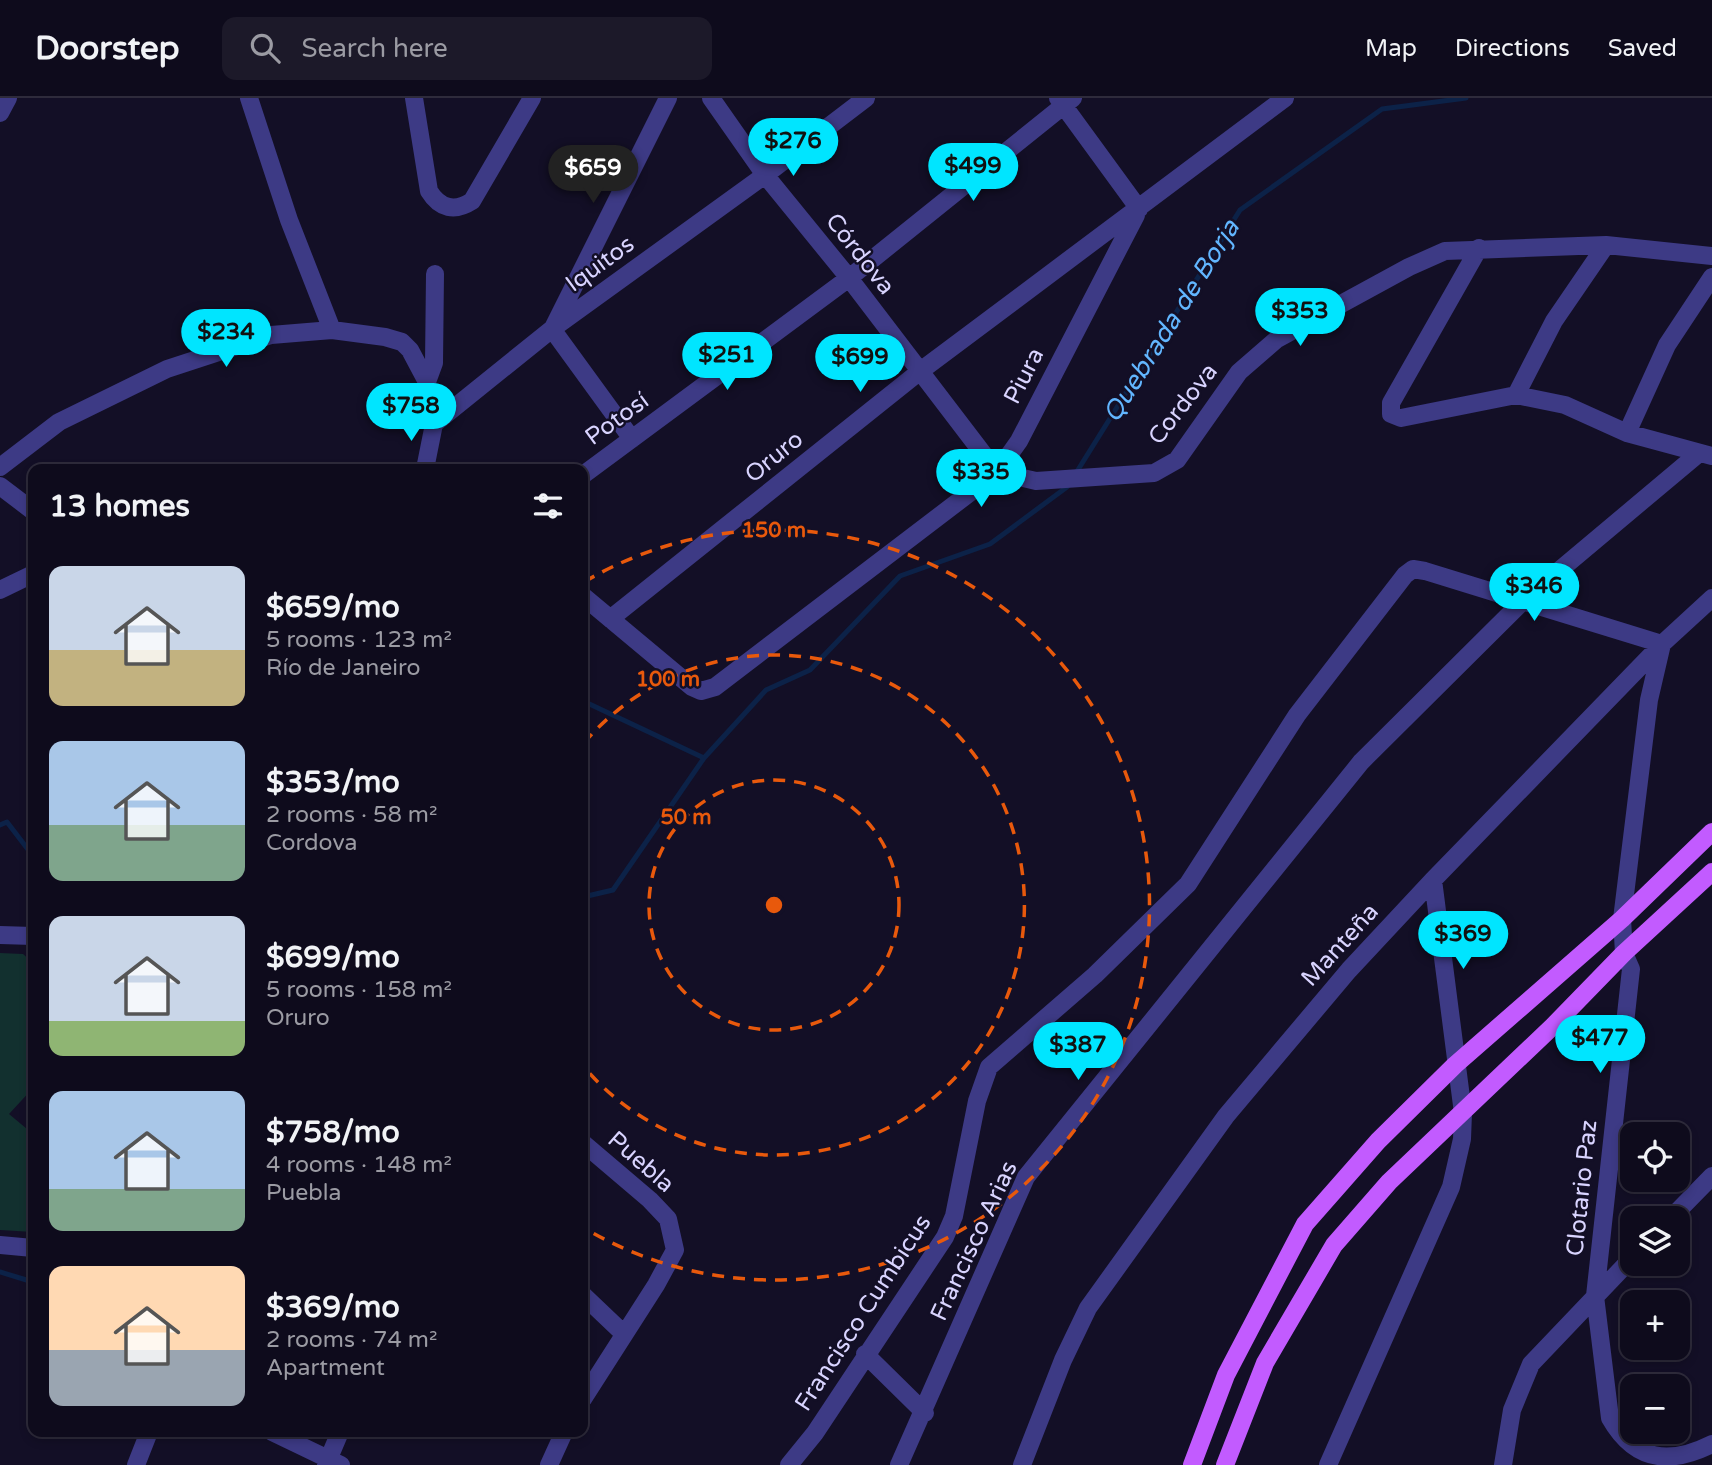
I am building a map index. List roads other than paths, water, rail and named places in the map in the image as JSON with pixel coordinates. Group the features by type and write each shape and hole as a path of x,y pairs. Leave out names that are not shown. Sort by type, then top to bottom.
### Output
{"main road":[{"path":"1192,1465 1226,1375 1306,1224 1378,1141 1455,1065 1622,919 1712,832"},
{"path":"1225,1465 1265,1363 1334,1245 1389,1182 1463,1113 1624,953 1712,872"}],"street":[{"path":"0,113 8,98"},
{"path":"249,98 289,220 332,330"},
{"path":"414,98 429,191 436,202 449,209 462,208 472,201 532,98"},
{"path":"632,439 552,329 667,98"},
{"name":"Córdova","path":"711,98 765,175 849,278 997,472"},
{"name":"Iquitos","path":"434,424 552,329 765,175 866,98"},
{"name":"Piura","path":"610,619 692,687 701,691 715,687 997,472 1019,440 1139,209 1285,98"},
{"path":"1065,101 1139,209"},
{"name":"Potosí","path":"588,471 849,278 1065,101"},
{"name":"Oruro","path":"610,619 919,372 1139,209"},
{"path":"1516,395 1555,321 1606,245"},
{"name":"Cordova","path":"997,472 1036,481 1154,472 1177,460 1239,372 1277,339 1409,267 1446,251 1606,245 1712,256"},
{"path":"1479,248 1391,403 1391,414 1401,418 1516,395 1565,405 1627,433 1705,455"},
{"path":"427,382 433,363 435,274"},
{"path":"1627,433 1667,345 1712,277"},
{"path":"0,467 59,422 167,369 271,335 332,330 402,342 417,361 427,382 434,424 426,464"},
{"name":"Francisco Arias","path":"899,1465 925,1413 1026,1177 1361,762 1524,600 1705,455"},
{"path":"0,486 28,507"},
{"name":"Francisco Cumbicus","path":"789,1465 815,1433 945,1237 954,1216 976,1101 989,1067 1095,975 1188,884 1297,715 1405,575 1413,569 1524,600"},
{"path":"0,590 28,576"},
{"name":"Manteña","path":"1022,1465 1063,1360 1088,1308 1226,1116 1349,970 1433,880 1662,644 1712,598"},
{"path":"588,600 610,619"},
{"path":"1524,600 1662,644"},
{"name":"Clotario Paz","path":"1662,644 1649,700 1622,919 1624,953 1631,969 1595,1296 1610,1418 1620,1436 1639,1452 1665,1463"},
{"path":"1328,1465 1451,1187 1462,1139 1463,1113 1433,880"},
{"path":"0,935 28,938"},
{"name":"Puebla","path":"588,1147 650,1200 673,1229 675,1250 670,1264 588,1391"},
{"path":"1683,1206 1712,1176"},
{"path":"0,1245 28,1248"},
{"path":"1503,1465 1512,1410 1531,1364 1620,1270"},
{"path":"588,1301 624,1334"},
{"path":"865,1354 925,1413"},
{"path":"136,1465 147,1437"},
{"path":"282,1437 332,1463 339,1437"},
{"path":"549,1465 562,1437"},
{"path":"1665,1463 1688,1456 1712,1444"}],"waterway":[{"name":"Quebrada de Borja","path":"1076,473 1240,210 1382,109 1466,98"},
{"name":"Quebrada de Borja","path":"588,896 613,890 704,758 766,690 810,670 900,576 990,544 1067,487"},
{"path":"588,703 704,758"},
{"path":"0,825 7,822 28,849"},
{"path":"0,1272 28,1280"}]}
